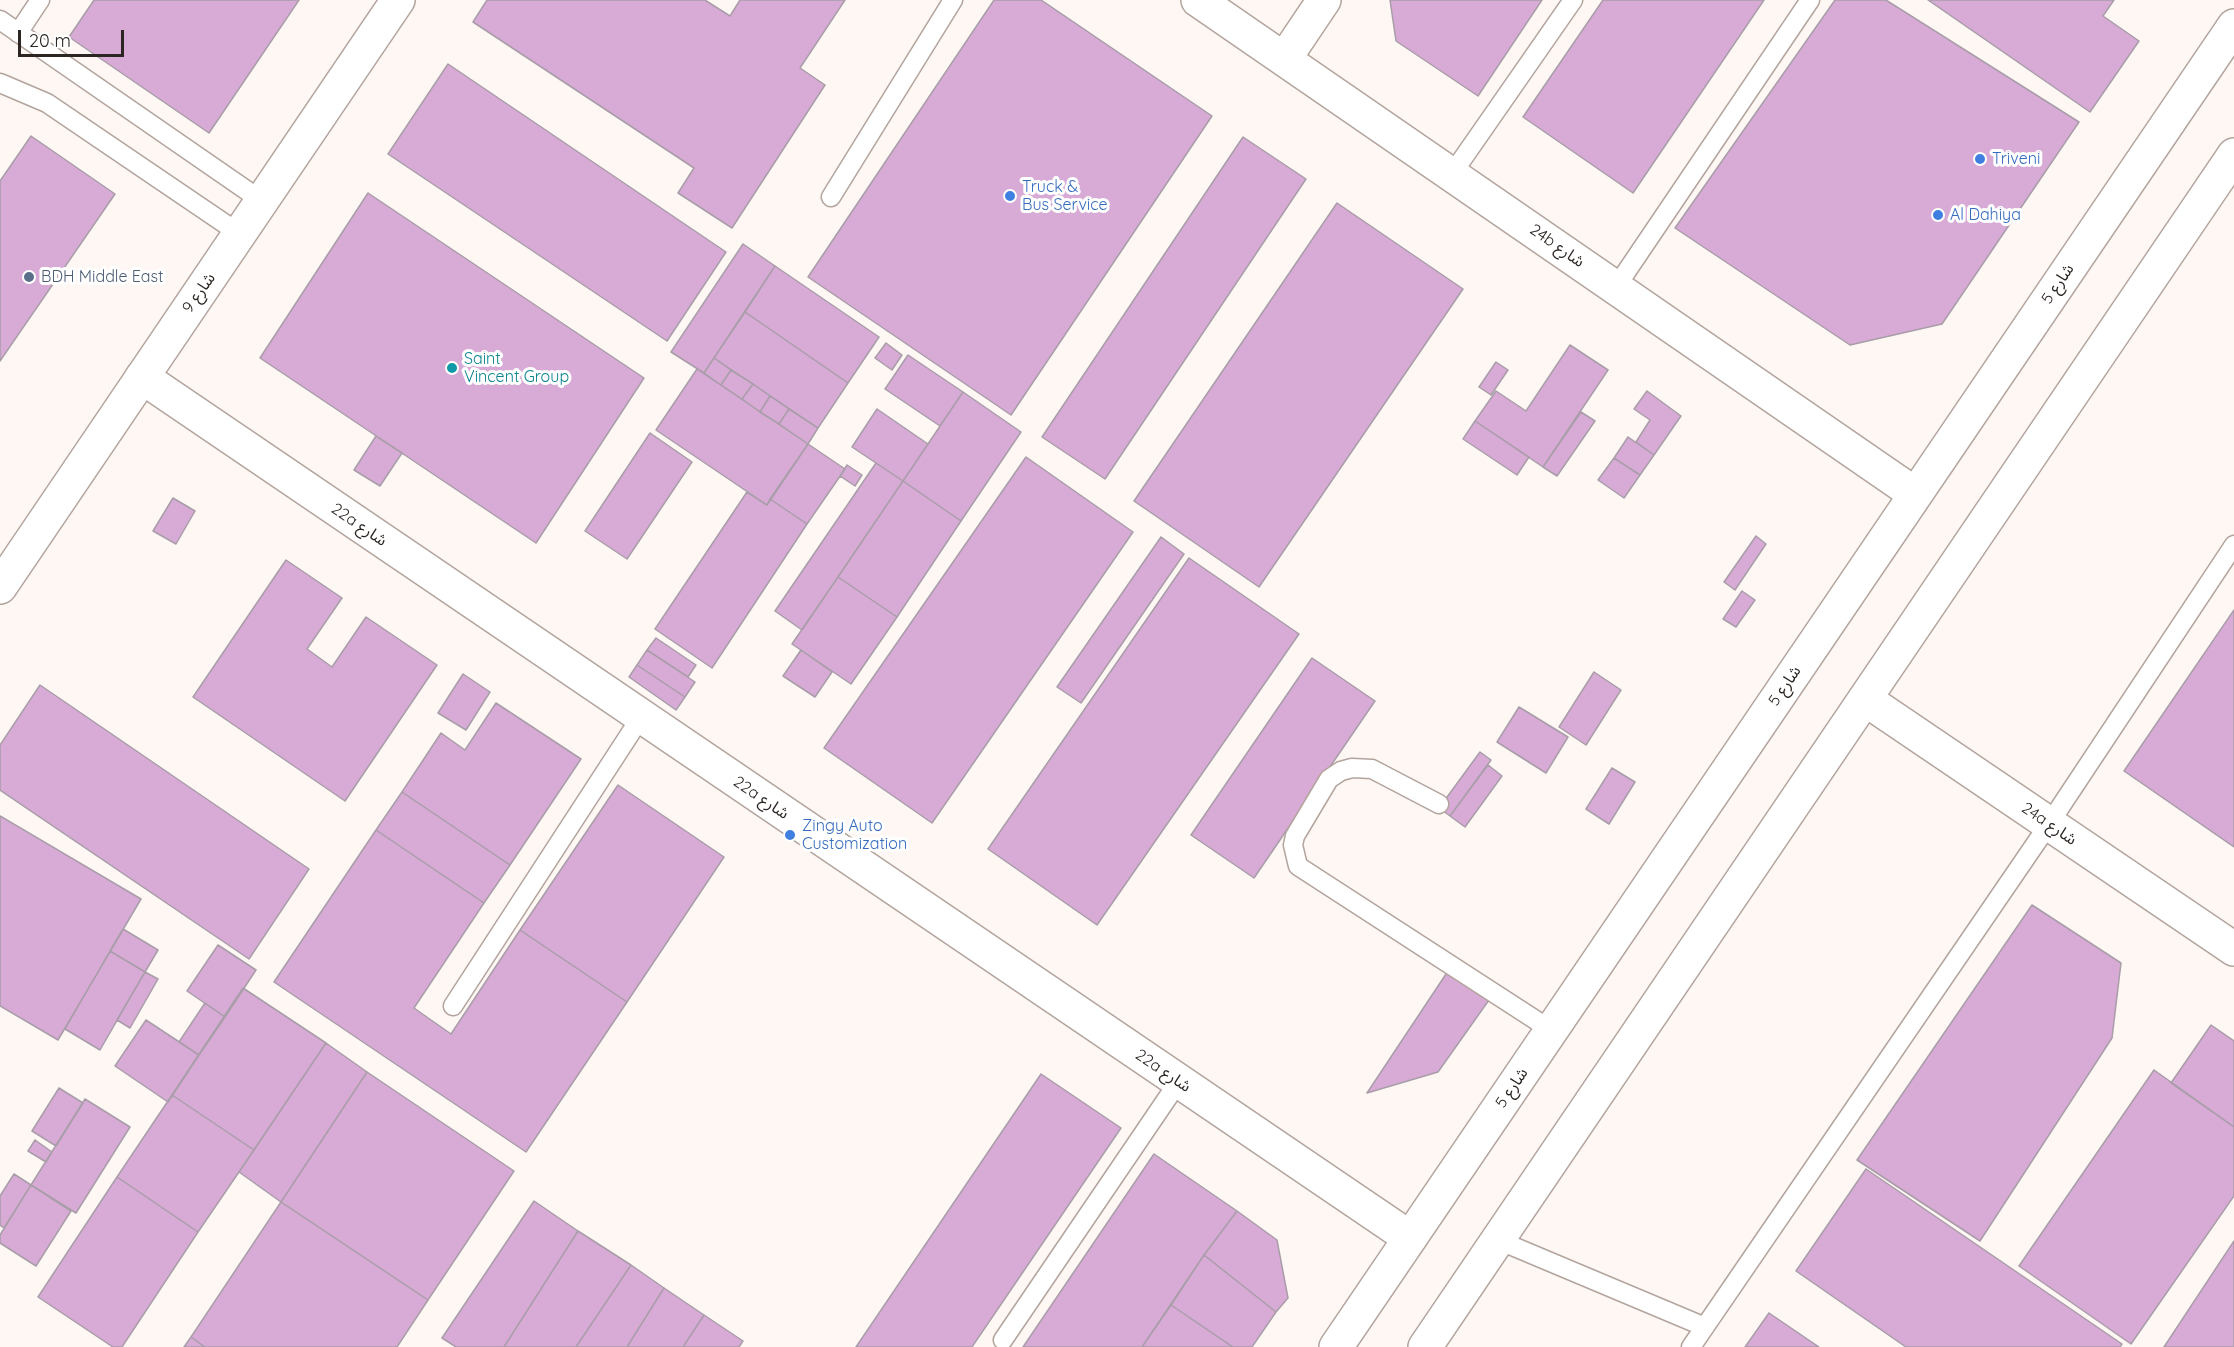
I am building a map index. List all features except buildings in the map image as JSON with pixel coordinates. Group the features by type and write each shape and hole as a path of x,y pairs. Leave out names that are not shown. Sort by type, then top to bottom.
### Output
{"street":[{"name":"شارع 9","path":"0,586 398,0"},
{"name":"24b شارع","path":"1198,0 1915,494"},
{"path":"1285,58 1324,0"},
{"name":"شارع 5","path":"1336,1347 2234,26"},
{"path":"1425,1347 2234,155"},
{"name":"22a شارع","path":"142,377 1410,1238"},
{"name":"24a شارع","path":"1865,699 2234,949"}],"lane":[{"path":"18,33 40,0"},
{"path":"831,197 953,0"},
{"path":"1452,174 1573,0"},
{"path":"1616,287 1810,0"},
{"path":"0,20 262,201"},
{"path":"0,83 47,102 240,234"},
{"path":"1691,1347 2049,824 2234,544"},
{"path":"453,1005 641,717"},
{"path":"1439,804 1372,769 1352,768 1341,771 1329,779 1295,836 1293,845 1298,866 1551,1030"},
{"path":"1004,1340 1179,1081"},
{"path":"1498,1240 1705,1327"}],"place":[{"name":"Triveni","path":"1980,159"},
{"name":"Truck & Bus Service","path":"1010,196"},
{"name":"Al Dahiya","path":"1938,215"},
{"name":"BDH Middle East","path":"29,277"},
{"name":"Saint Vincent Group","path":"452,368"},
{"name":"Zingy Auto Customization","path":"790,835"}]}
